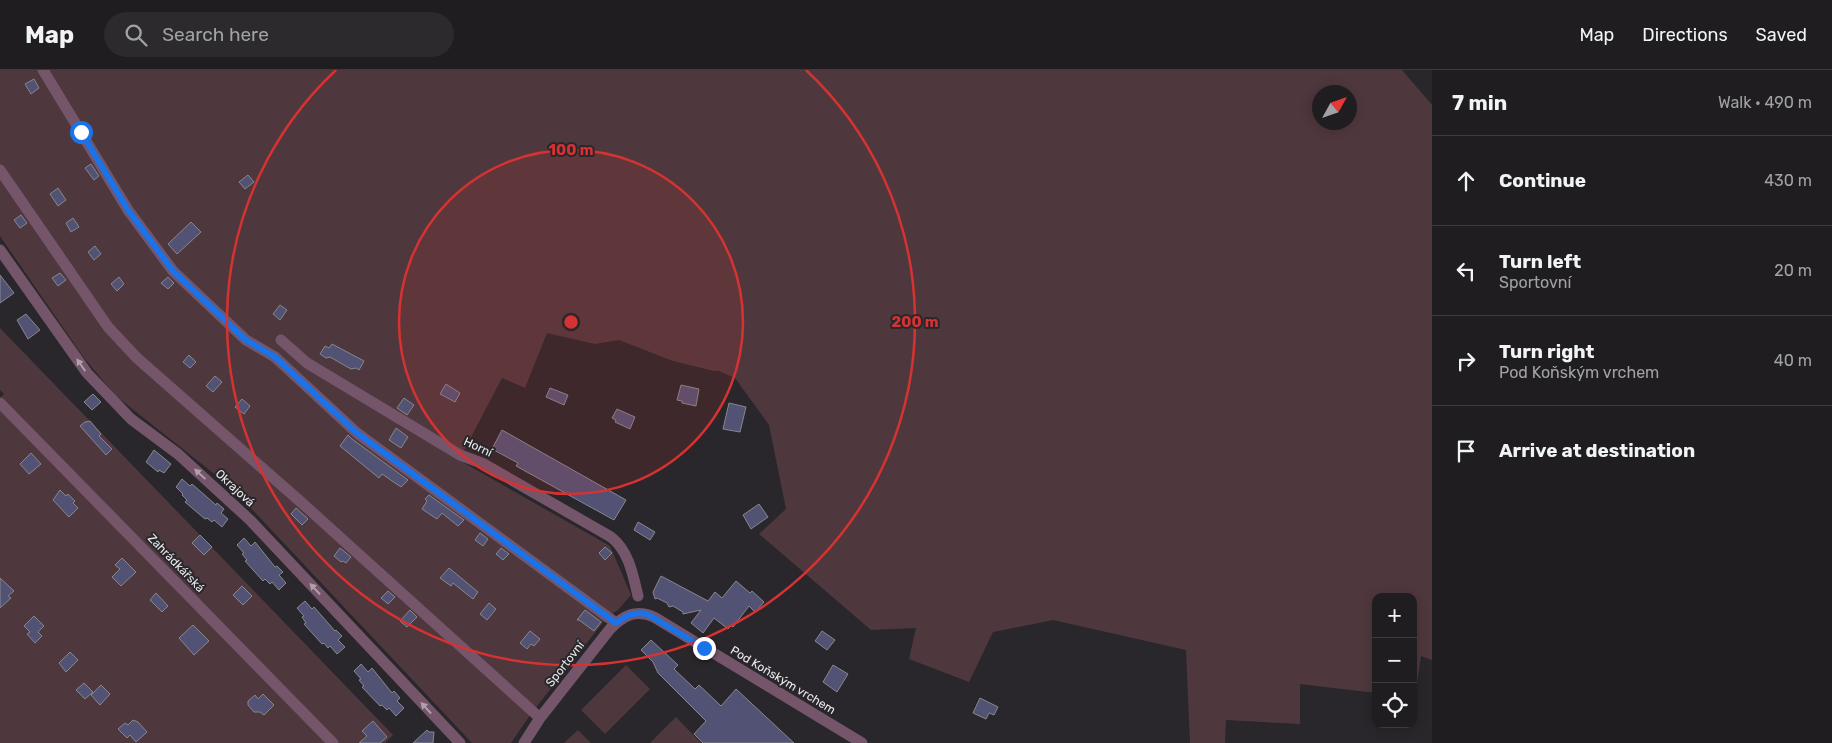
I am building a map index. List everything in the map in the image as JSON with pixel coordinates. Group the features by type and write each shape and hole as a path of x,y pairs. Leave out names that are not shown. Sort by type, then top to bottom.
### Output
{"street":[{"path":"43,70 128,210 173,271 246,340 275,357 357,433 616,623"},
{"path":"0,170 108,327 137,358 295,496 540,718"},
{"name":"Okrajová","path":"0,250 87,373 131,419 178,454 250,520 460,743"},
{"name":"Horní","path":"281,340 307,363 460,455 484,464 611,537 624,550 638,596"},
{"name":"Zahrádkářská","path":"0,403 333,743"},
{"name":"Sportovní","path":"524,743 540,718 616,623 637,613"},
{"name":"Pod Koňským vrchem","path":"637,613 654,617 862,743"}],"shaded area":[{"path":"0,70 1402,70 1432,105 1432,660 1421,656 1417,684 1417,593 1372,593 1372,693 1300,684 1300,724 1226,720 1225,743 1190,743 1186,650 1053,620 993,632 969,682 909,659 916,628 871,630 759,534 786,509 769,425 735,378 719,371 673,361 619,340 595,344 547,333 525,388 502,378 459,460 610,546 631,595 618,610 608,616 530,715 511,743 472,743 232,488 116,396 84,358 0,236"},
{"path":"0,328 393,735 385,743 0,743 0,398 4,394 0,390"},
{"path":"626,665 650,689 605,734 581,710"},
{"path":"676,717 701,743 650,743"},
{"path":"578,730 591,743 564,743"}],"building":[{"path":"34,79 39,88 31,94 25,84"},
{"path":"91,164 99,176 94,180 85,168"},
{"path":"248,175 254,182 245,189 239,182"},
{"path":"58,188 66,200 58,206 50,194"},
{"path":"21,215 27,223 20,228 14,220"},
{"path":"73,218 79,227 71,232 66,223"},
{"path":"191,222 201,232 177,254 168,244"},
{"path":"95,246 101,254 94,260 88,252"},
{"path":"60,273 66,280 58,286 52,278"},
{"path":"0,275 14,293 0,303"},
{"path":"119,277 124,284 117,291 111,284"},
{"path":"168,277 174,283 168,289 161,283"},
{"path":"280,305 287,310 280,320 273,314"},
{"path":"26,314 40,330 28,339 17,320"},
{"path":"332,344 364,361 359,370 356,368 351,369 330,357 326,358 320,354 325,346 329,348"},
{"path":"189,355 196,362 190,368 183,362"},
{"path":"215,376 222,382 213,392 206,386"},
{"path":"446,384 460,393 455,402 440,394"},
{"path":"681,385 699,389 696,406 677,400"},
{"path":"550,388 568,395 564,405 546,397"},
{"path":"93,394 101,402 92,410 84,402"},
{"path":"404,398 414,405 407,415 397,408"},
{"path":"242,399 250,406 244,414 235,407"},
{"path":"729,403 746,407 740,432 723,429"},
{"path":"617,409 635,417 630,429 615,422 616,420 612,418"},
{"path":"90,421 101,434 99,436 112,449 106,455 80,426"},
{"path":"396,428 408,437 401,448 389,440"},
{"path":"502,430 626,500 614,520 516,466 518,463 492,449"},
{"path":"348,435 408,480 401,487 382,474 379,478 340,446"},
{"path":"154,450 171,464 164,473 159,470 158,472 146,462"},
{"path":"31,453 41,464 29,474 20,464"},
{"path":"182,479 190,486 192,484 216,505 217,503 224,509 221,513 228,519 222,527 214,520 212,522 207,518 205,519 185,502 187,500 176,487"},
{"path":"60,490 66,496 68,494 75,501 73,503 78,508 69,517 53,500"},
{"path":"429,495 464,520 458,526 442,513 437,519 422,509 427,501 425,499"},
{"path":"759,504 768,517 751,529 743,515"},
{"path":"296,508 308,519 302,525 291,514"},
{"path":"638,522 655,532 650,540 634,530"},
{"path":"480,533 488,539 483,546 475,540"},
{"path":"200,535 212,547 204,555 192,543"},
{"path":"244,538 251,546 255,542 275,567 277,566 283,572 279,575 286,583 279,590 272,582 270,584 265,579 263,581 245,561 247,560 242,554 244,553 237,545"},
{"path":"605,547 612,553 605,560 599,553"},
{"path":"340,548 351,557 346,563 341,562 334,556"},
{"path":"501,548 509,554 503,560 496,554"},
{"path":"122,558 136,572 121,586 112,577 120,569 115,565"},
{"path":"449,568 478,592 473,599 453,583 451,586 440,578"},
{"path":"661,576 708,601 715,592 722,598 736,581 750,593 752,591 764,602 755,612 749,606 733,627 731,625 728,629 714,618 703,633 691,623 701,610 683,614 683,612 673,606 669,607 667,603 657,598 655,599 653,592"},
{"path":"0,578 14,591 8,596 11,598 0,608"},
{"path":"242,586 252,596 243,605 233,595"},
{"path":"388,591 395,597 388,604 381,598"},
{"path":"156,593 168,606 162,612 150,600"},
{"path":"305,601 312,609 314,607 335,631 342,636 338,640 345,647 337,654 330,646 328,648 324,643 322,644 304,624 306,623 302,617 304,616 297,608"},
{"path":"489,603 496,609 487,620 480,614"},
{"path":"410,610 417,617 407,627 400,621"},
{"path":"585,610 601,622 594,631 577,620"},
{"path":"34,616 44,626 38,632 42,636 35,643 27,634 30,632 24,626"},
{"path":"193,625 209,641 194,655 179,638"},
{"path":"530,631 540,639 534,646 531,644 527,649 520,643"},
{"path":"822,631 835,640 827,650 815,641"},
{"path":"651,640 678,665 674,669 695,689 699,685 721,706 736,689 794,743 703,743 694,734 706,721 658,673 653,662 641,650"},
{"path":"70,652 78,660 66,672 59,663"},
{"path":"361,664 368,672 372,668 392,693 394,691 400,698 397,701 404,708 396,716 389,708 387,710 382,705 380,706 362,687 364,686 359,680 361,679 354,671"},
{"path":"833,665 848,674 837,692 823,682"},
{"path":"84,683 93,692 85,699 76,690"},
{"path":"101,685 110,694 100,705 91,695"},
{"path":"263,694 274,705 264,715 260,712 254,712 248,705 248,701 255,695 258,699"},
{"path":"980,698 998,707 994,715 989,713 986,719 973,713"},
{"path":"133,720 138,722 147,732 136,742 130,735 127,738 118,729 125,723 128,725"},
{"path":"373,721 387,737 380,743 359,743 367,736 362,731"},
{"path":"427,730 434,732 433,743 413,743"}],"route":[{"path":"81,132 128,210 173,271 246,340 275,357 357,433 616,623 630,615 637,613 647,614 704,648"}]}
